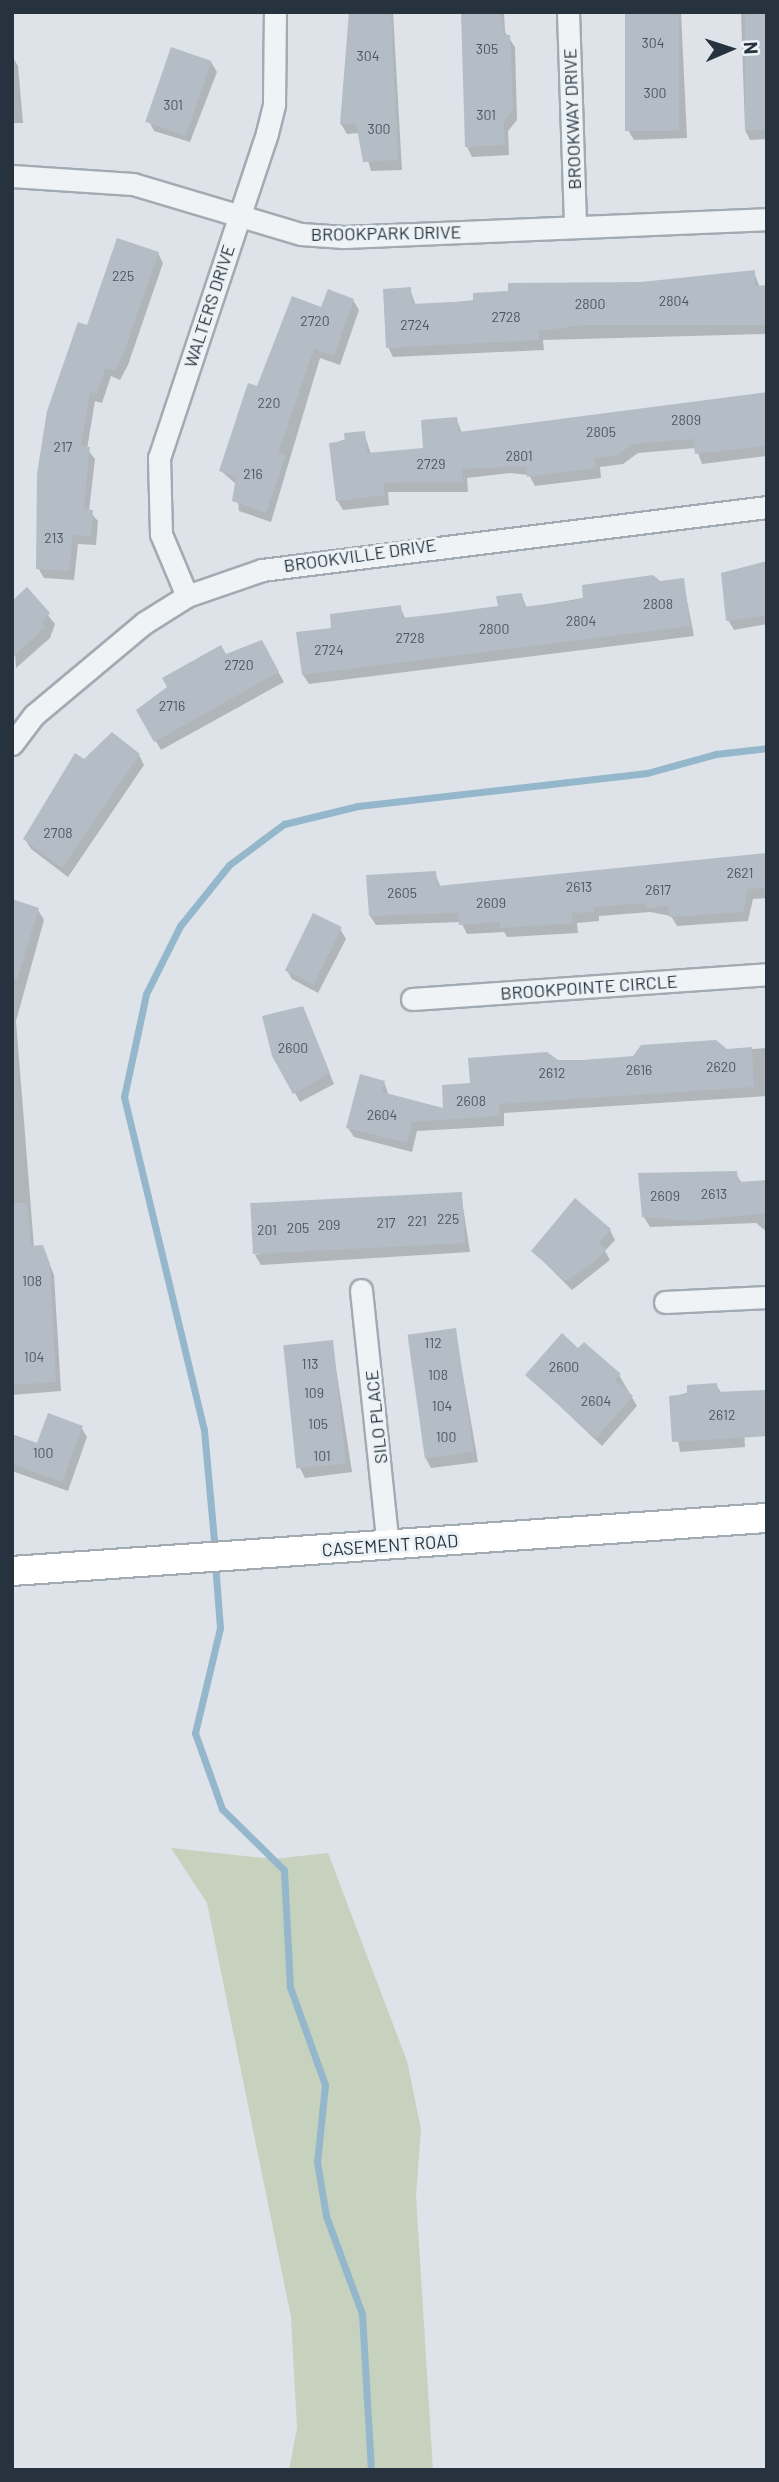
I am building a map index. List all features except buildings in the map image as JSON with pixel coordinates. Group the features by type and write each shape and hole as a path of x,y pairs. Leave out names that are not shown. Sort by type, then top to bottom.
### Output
{"street":[{"name":"WALTERS DRIVE","path":"187,596 161,534 159,458 274,104 275,12"},
{"name":"BROOKWAY DRIVE","path":"568,12 575,227"},
{"name":"BROOKPARK DRIVE","path":"12,176 133,184 301,234 343,237 767,219"},
{"name":"BROOKVILLE DRIVE","path":"12,744 85,670 187,596 311,559 767,507"},
{"name":"BROOKPOINTE CIRCLE","path":"412,999 767,974"},
{"name":"SILO PLACE","path":"361,1290 388,1545"},
{"path":"665,1302 767,1297"},
{"name":"CASEMENT ROAD","path":"12,1571 767,1518"}],"green space":[{"path":"171,1848 273,1859 328,1853 407,2061 421,2129 416,2196 433,2470 289,2470 297,2428 291,2317 207,1903"}],"waterway":[{"path":"215,1551 204,1430 124,1097 146,994 180,926 229,865 284,824 358,806 647,773 716,754 767,748"},
{"path":"215,1563 220,1628 195,1733 222,1809 284,1870 290,1987 325,2085 317,2162 326,2216 362,2314 371,2470"}]}
